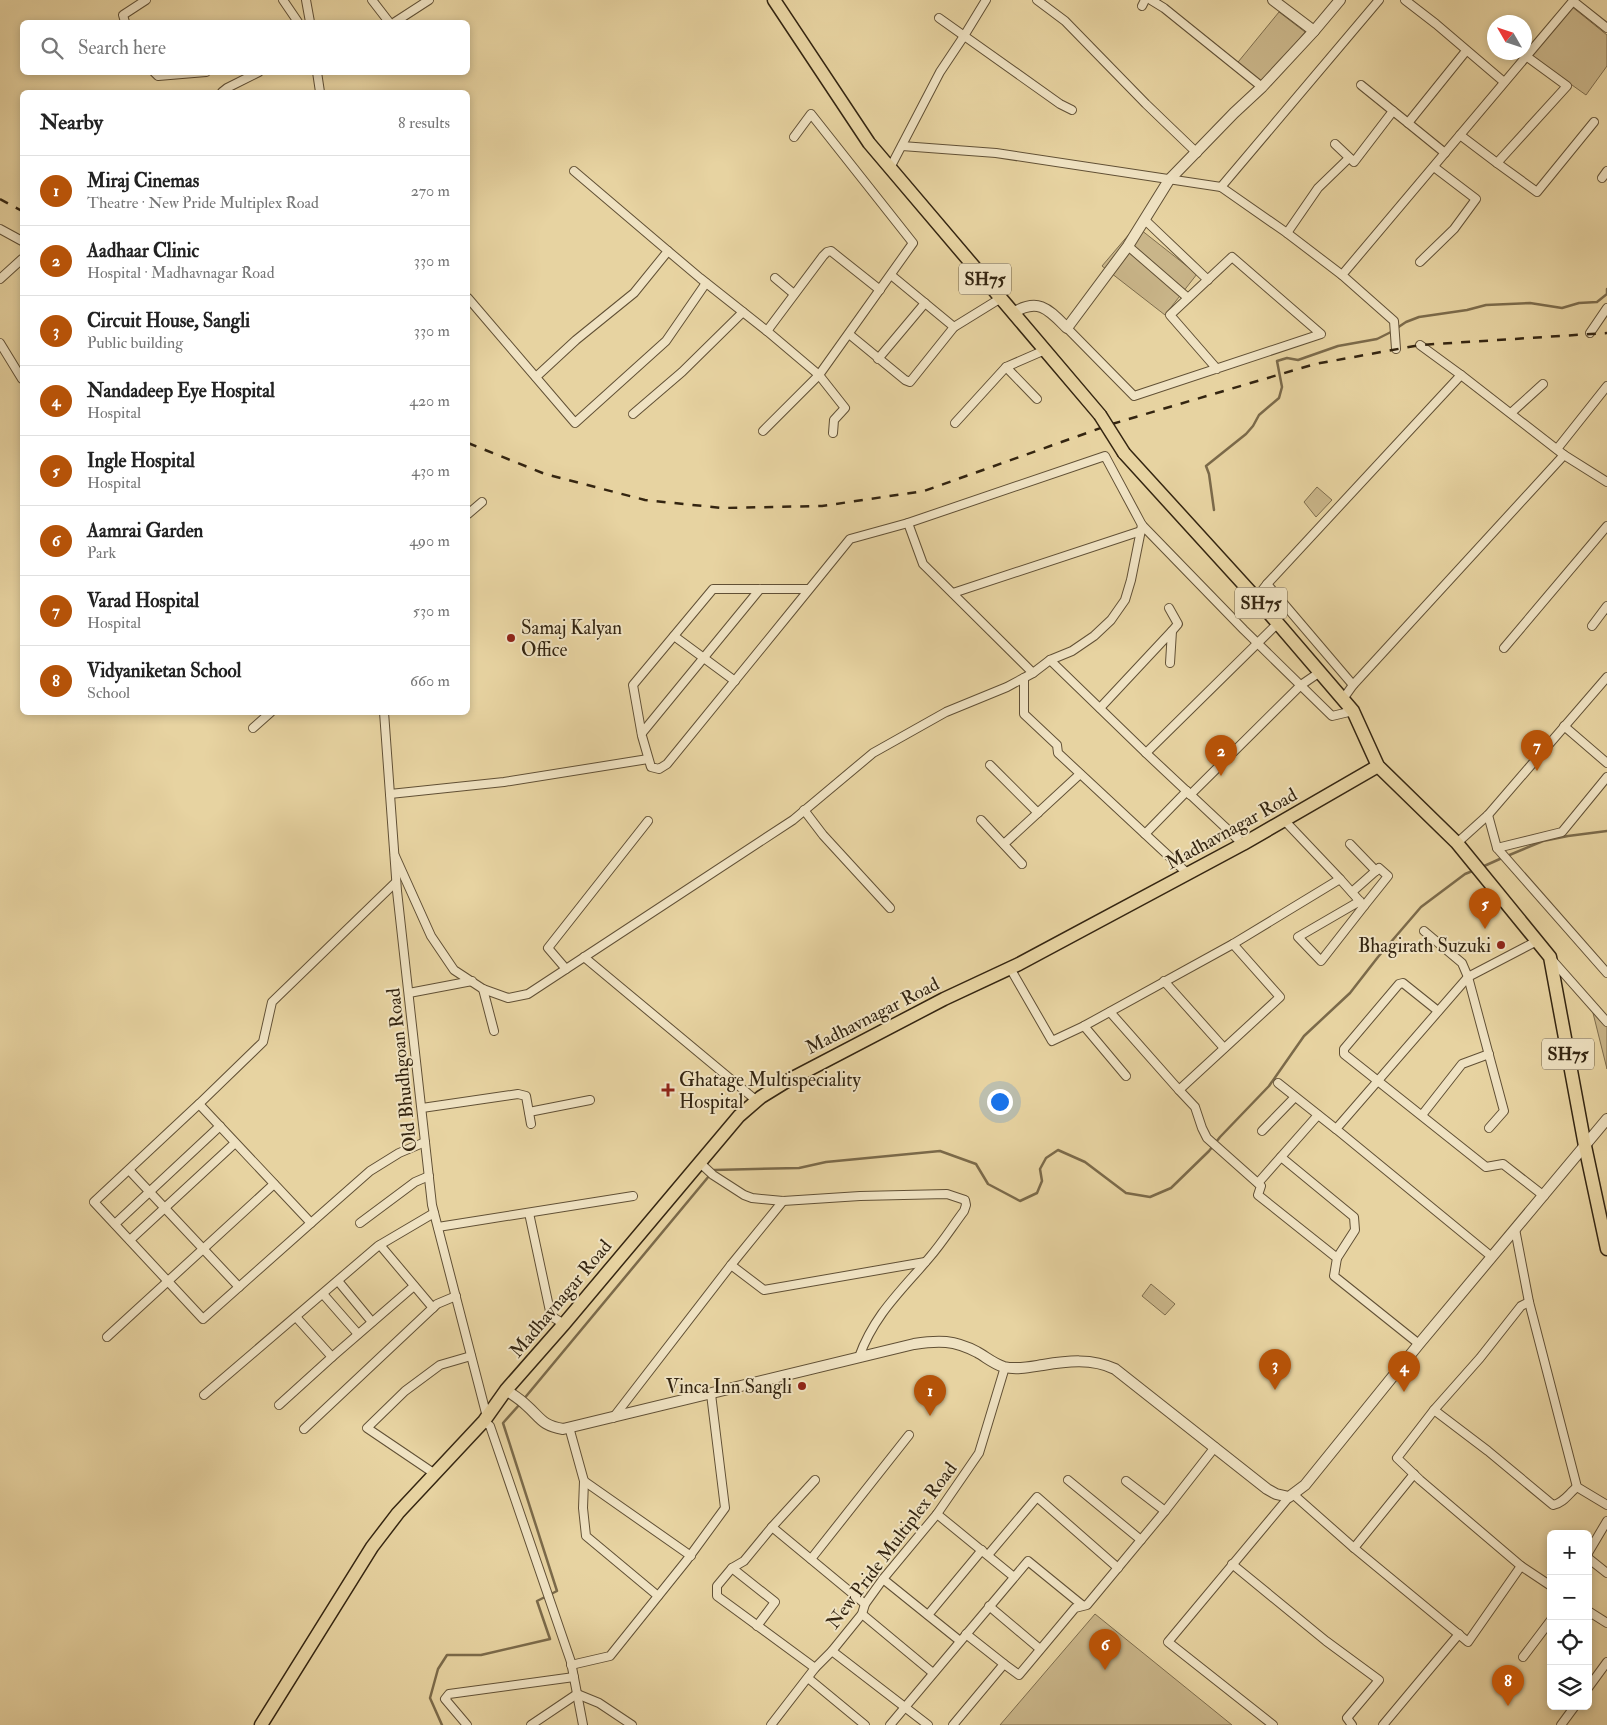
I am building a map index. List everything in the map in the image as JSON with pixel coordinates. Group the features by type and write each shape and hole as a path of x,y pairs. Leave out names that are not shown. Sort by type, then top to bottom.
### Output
{"main road":[{"name":"SH75","path":"774,0 869,143 1100,415 1124,453 1256,598 1353,711 1378,766 1457,843 1550,957 1585,1146 1607,1249"},
{"name":"Madhavnagar Road","path":"261,1725 372,1547 398,1513 485,1419 506,1390 564,1324 738,1116 787,1081 822,1061 1010,968 1243,844 1378,766"}],"street":[{"path":"124,20 123,15 146,0"},
{"path":"284,0 297,20"},
{"path":"306,0 310,20"},
{"path":"372,0 387,20"},
{"path":"398,20 429,0"},
{"path":"890,168 940,72 986,0"},
{"path":"1037,0 1064,21 1197,153"},
{"path":"1151,0 1164,8 1262,87"},
{"path":"1273,0 1314,31"},
{"path":"1067,328 1128,246 1170,180 1234,113 1262,87 1340,0"},
{"path":"1221,187 1379,0"},
{"path":"1405,0 1504,82"},
{"path":"1532,49 1573,1 1607,28"},
{"path":"939,18 1060,104 1072,110"},
{"path":"1408,123 1466,51"},
{"path":"1342,275 1523,60"},
{"path":"1497,163 1567,86 1531,60"},
{"path":"157,75 170,75"},
{"path":"224,90 253,75"},
{"path":"317,75 320,90"},
{"path":"1361,84 1445,154"},
{"path":"1335,144 1354,162 1394,111"},
{"path":"763,431 819,375 913,244 812,114 794,137"},
{"path":"1460,135 1537,192 1594,122"},
{"path":"902,146 996,153 1221,187 1287,232 1342,275 1394,321 1396,350"},
{"path":"1287,232 1318,188 1349,158"},
{"path":"1420,262 1454,229 1476,199 1434,167"},
{"path":"574,171 706,283 819,375 844,408 834,420 833,433"},
{"path":"1602,178 1607,171"},
{"path":"1145,220 1208,280"},
{"path":"0,229 20,240"},
{"path":"1128,246 1188,298"},
{"path":"536,377 576,340 634,293 668,251"},
{"path":"767,331 822,256 827,252 831,251 880,290"},
{"path":"1013,313 1028,306 1038,305 1045,307 1134,396 1321,334 1232,257 1170,315 1218,368"},
{"path":"0,279 20,261"},
{"path":"891,275 954,327"},
{"path":"775,278 794,294"},
{"path":"470,300 575,423 666,341 706,283"},
{"path":"849,334 878,359 910,382 954,327 1001,298"},
{"path":"878,359 925,302"},
{"path":"1590,333 1607,308"},
{"path":"634,414 682,372 742,312"},
{"path":"0,343 20,376"},
{"path":"1420,345 1564,455 1607,482"},
{"path":"955,423 1006,368 1045,350"},
{"path":"1006,368 1037,399"},
{"path":"1256,598 1461,375"},
{"path":"1511,413 1543,384"},
{"path":"1557,449 1607,386"},
{"path":"1343,699 1353,685 1564,455"},
{"path":"809,589 713,589 633,685 642,733 651,767 659,769 667,764 850,539 908,523 1104,456 1141,528 1332,716 1353,711"},
{"path":"470,512 482,502"},
{"path":"908,523 923,564 1033,673"},
{"path":"1504,648 1607,526"},
{"path":"953,593 1141,528"},
{"path":"394,856 431,936 454,970 483,989 508,998 528,994 793,820 873,753 946,712 1024,678 1050,660 1072,651 1094,636 1111,620 1125,600 1131,580 1141,528"},
{"path":"1267,584 1353,685"},
{"path":"642,733 760,589"},
{"path":"1592,626 1607,606"},
{"path":"1100,708 1178,624 1168,608"},
{"path":"1146,753 1278,623"},
{"path":"1170,663 1172,631"},
{"path":"674,636 734,681"},
{"path":"1050,660 1243,844"},
{"path":"1144,834 1301,686 1320,672"},
{"path":"1457,843 1488,815 1607,676"},
{"path":"1024,678 1024,714 1058,745 1058,753 1187,873"},
{"path":"1600,685 1607,690"},
{"path":"253,728 268,715"},
{"name":"Old Bhudhgoan Road","path":"384,715 396,882 434,1213 471,1356 485,1419 490,1426 571,1665 583,1725"},
{"path":"1564,726 1607,764"},
{"path":"390,794 504,782 648,758"},
{"path":"990,765 1038,813"},
{"path":"1004,844 1080,774"},
{"path":"1497,848 1562,832 1607,777"},
{"path":"804,810 823,834 890,908"},
{"path":"1488,815 1497,848 1607,973"},
{"path":"981,820 1022,864"},
{"path":"1284,820 1362,904"},
{"path":"566,969 548,948 648,821"},
{"path":"1350,844 1376,871"},
{"path":"1352,892 1379,868 1388,876 1362,904 1321,961 1298,937 1362,904"},
{"path":"1010,968 1052,1041 1084,1026 1233,944 1340,879"},
{"path":"396,882 272,1002 263,1042 94,1202 203,1319 370,1171 399,1153 425,1142"},
{"path":"1424,931 1462,963 1468,976 1504,1111 1489,1128"},
{"path":"1336,1129 1468,976 1537,941"},
{"path":"1179,1090 1280,997 1233,944"},
{"path":"584,957 757,1101"},
{"path":"1550,957 1607,1022"},
{"path":"409,993 472,981"},
{"path":"1164,981 1224,1048"},
{"path":"1438,1011 1403,983 1399,984 1344,1049 1344,1054 1486,1167 1503,1164 1544,1196"},
{"path":"483,989 494,1031"},
{"path":"1110,1012 1195,1107 1202,1128 1208,1138 1261,1186 1258,1195 1337,1258"},
{"path":"1084,1026 1126,1076"},
{"path":"1422,1115 1462,1064 1489,1054"},
{"path":"1278,1083 1492,1257"},
{"path":"422,1108 518,1094 526,1096 532,1124"},
{"path":"1262,1130 1295,1096"},
{"path":"529,1112 590,1100"},
{"path":"199,1104 311,1224"},
{"path":"1258,1183 1318,1115"},
{"path":"1272,1725 1168,1642 1291,1496 1305,1485 1419,1344 1607,1119"},
{"path":"115,1224 220,1126"},
{"path":"130,1240 235,1143"},
{"path":"1281,1156 1354,1217 1355,1230 1337,1258 1334,1276 1419,1344"},
{"path":"699,1162 713,1175 752,1198 783,1202 860,1196 947,1194 965,1200 964,1211 925,1262 886,1306 866,1337 859,1357"},
{"path":"129,1170 239,1287"},
{"path":"360,1223 415,1182 429,1176"},
{"path":"107,1337 274,1184"},
{"path":"438,1227 633,1196"},
{"path":"613,1418 731,1265 783,1202"},
{"path":"204,1395 380,1245 434,1213"},
{"path":"528,1213 550,1316 564,1324"},
{"path":"1515,1229 1529,1302 1577,1488 1607,1505"},
{"path":"380,1245 433,1308"},
{"path":"731,1265 764,1290 925,1262"},
{"path":"338,1281 372,1322"},
{"path":"279,1405 414,1286"},
{"path":"322,1294 358,1334"},
{"path":"304,1429 437,1304 456,1296"},
{"path":"1529,1302 1521,1306 1480,1358 1434,1410 1397,1458 1521,1566 1547,1583"},
{"path":"296,1317 332,1357"},
{"path":"506,1390 543,1422 551,1427 563,1429 859,1357 933,1341 955,1342 1005,1367 1024,1368 1069,1362 1103,1363 1115,1369 1267,1489 1276,1494 1291,1496 1468,1642 1521,1566"},
{"path":"434,1474 367,1428 405,1391 440,1366 471,1356"},
{"name":"New Pride Multiplex Road","path":"773,1722 815,1668 832,1651 862,1614 864,1604 883,1578 938,1514 979,1453 1005,1367"},
{"path":"571,1665 610,1656 726,1508 711,1394"},
{"path":"1434,1410 1554,1505 1563,1501 1577,1488"},
{"path":"569,1428 584,1480 583,1508 586,1536 658,1596"},
{"path":"811,1559 909,1435"},
{"path":"966,1634 1019,1675 1074,1608 1087,1605 1215,1447"},
{"path":"1354,1548 1414,1474"},
{"path":"584,1480 690,1556"},
{"path":"815,1668 716,1596 717,1586 732,1568 744,1561 772,1527 816,1480"},
{"path":"1068,1480 1141,1540"},
{"path":"1126,1481 1165,1511"},
{"path":"928,1615 1037,1497 1118,1568"},
{"path":"938,1514 1014,1577"},
{"path":"1592,1546 1607,1521"},
{"path":"772,1527 864,1604"},
{"path":"890,1725 1028,1561 1082,1605"},
{"path":"1592,1561 1607,1573"},
{"path":"1232,1564 1326,1641 1379,1680 1347,1718 1352,1725"},
{"path":"732,1568 775,1602 757,1626"},
{"path":"883,1578 960,1641"},
{"path":"989,1606 1040,1649"},
{"path":"862,1614 933,1673"},
{"path":"1592,1614 1607,1623"},
{"path":"1523,1657 1547,1625"},
{"path":"1383,1725 1459,1634"},
{"path":"832,1651 928,1725"},
{"path":"1592,1683 1607,1662"},
{"path":"953,1725 1004,1664"},
{"path":"467,1725 445,1699 449,1694 574,1676"},
{"path":"808,1678 865,1725"},
{"path":"531,1725 577,1694 599,1703 632,1725"},
{"path":"1561,1725 1571,1710"},
{"path":"773,1722 784,1725"}],"shaded area":[{"path":"1571,6 1607,35 1607,66 1586,95 1532,56 1532,53"},
{"path":"1279,12 1305,32 1259,87 1234,67"},
{"path":"1136,226 1197,274 1165,315 1102,266"},
{"path":"1317,487 1332,500 1316,517 1304,502"},
{"path":"1591,1005 1607,1018 1607,1069"},
{"path":"1151,1284 1175,1304 1165,1315 1142,1296"},
{"path":"1095,1614 1232,1725 1000,1725"}],"waterway":[{"path":"1214,510 1209,474 1206,466 1246,434 1259,415 1279,398 1282,387 1277,361 1287,358 1298,360 1338,346 1377,339 1406,322 1419,317 1467,310 1486,305 1530,303 1562,308 1579,303 1597,302 1607,294 1607,289"},
{"path":"1507,856 1543,841 1607,831"},
{"path":"1482,867 1502,858"},
{"path":"523,1400 714,1170 799,1168 826,1162 940,1151 976,1164 988,1184 1020,1201 1037,1193 1042,1181 1040,1169 1046,1158 1058,1150 1085,1162 1126,1193 1150,1197 1171,1188 1209,1151 1269,1086 1304,1036 1350,993 1421,907 1465,874 1475,870"},
{"path":"442,1725 430,1698 438,1669 447,1655 481,1655 550,1639 537,1601 557,1591 503,1423 520,1404"}],"railway":[{"path":"0,199 20,210"},
{"path":"470,444 545,474 645,500 722,508 822,506 924,491 1112,424 1315,364 1420,345 1607,333"}],"place":[{"name":"Samaj Kalyan Office","path":"511,638"},
{"name":"Varad Hospital","path":"1537,771"},
{"name":"Aadhaar Clinic","path":"1221,776"},
{"name":"Ingle Hospital","path":"1485,929"},
{"name":"Bhagirath Suzuki","path":"1501,945"},
{"name":"Ghatage Multispeciality Hospital","path":"668,1090"},
{"name":"Vinca Inn Sangli","path":"802,1386"},
{"name":"Circuit House, Sangli","path":"1275,1390"},
{"name":"Nandadeep Eye Hospital","path":"1404,1392"},
{"name":"Miraj Cinemas","path":"930,1416"},
{"name":"Aamrai Garden","path":"1105,1670"},
{"name":"Vidyaniketan School","path":"1508,1706"}]}
